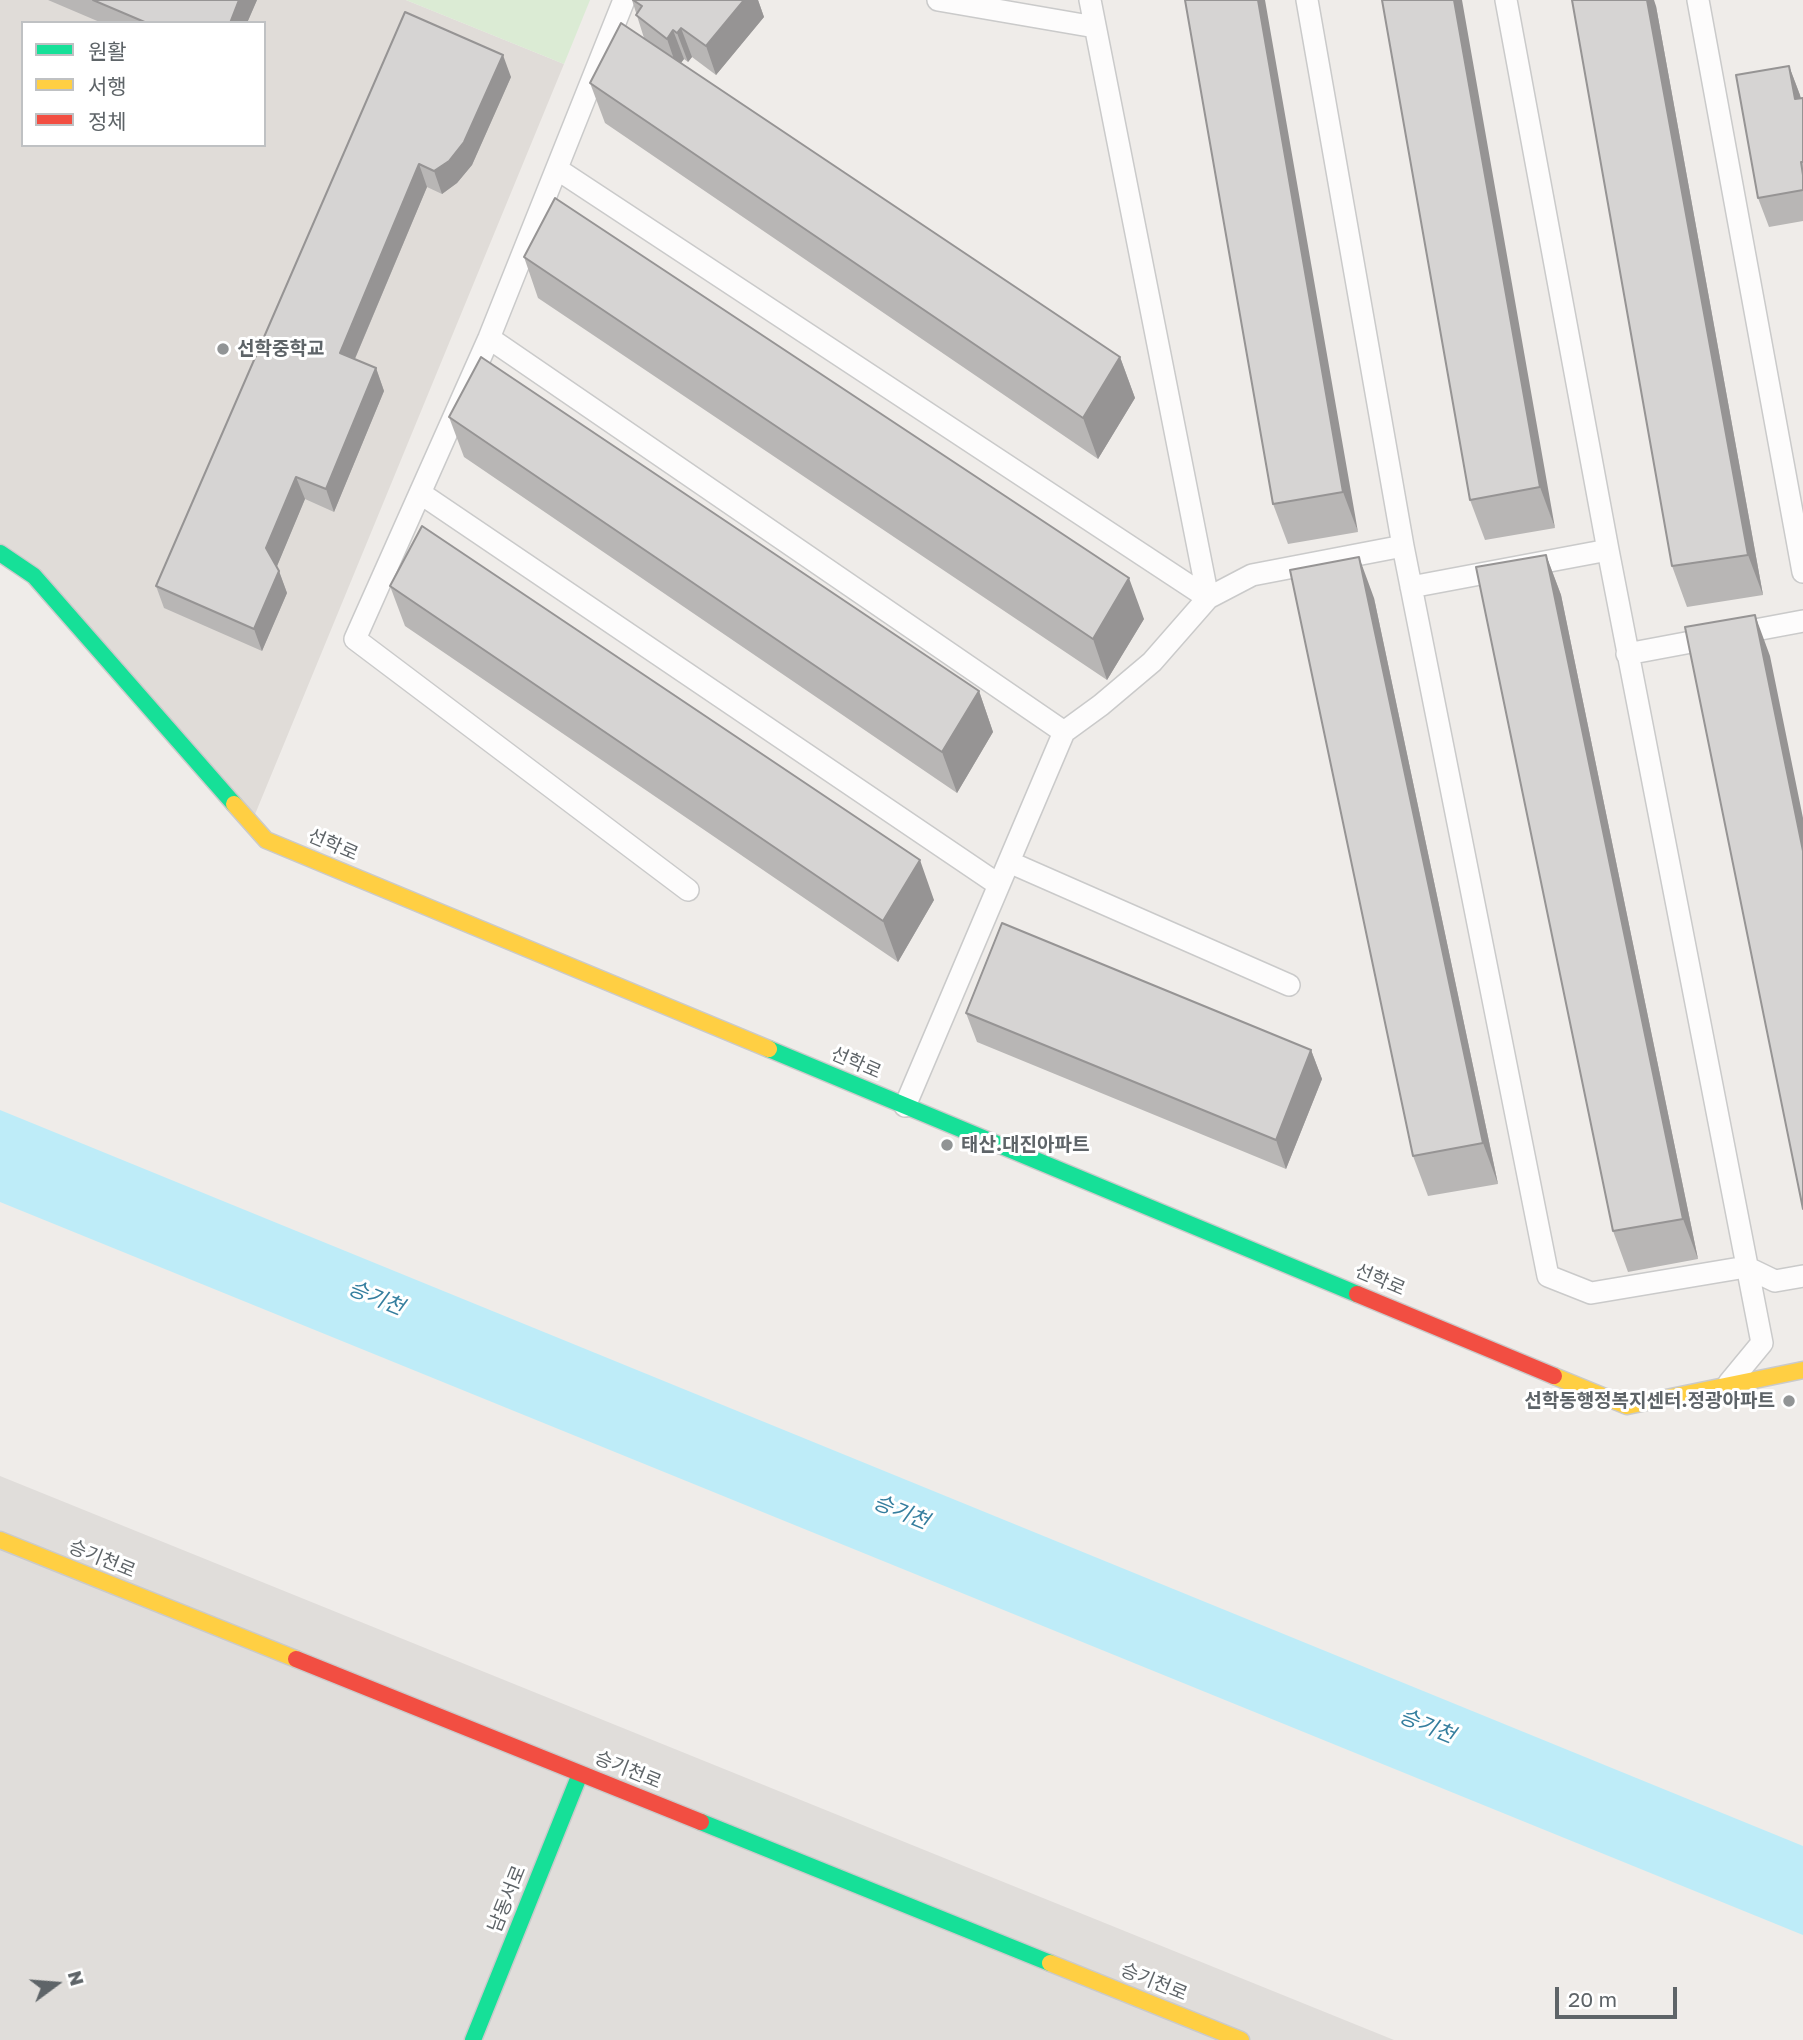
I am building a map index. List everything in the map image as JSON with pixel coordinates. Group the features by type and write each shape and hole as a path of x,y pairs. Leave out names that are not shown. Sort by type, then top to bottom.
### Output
{"street":[{"name":"선학로","path":"0,553 34,576 266,840 1627,1406 1803,1370"},
{"name":"승기천로","path":"0,1540 1241,2040"},
{"name":"남동서로","path":"473,2040 580,1774"}],"lane":[{"path":"624,0 489,338 355,639 688,890"},
{"path":"938,0 1095,27"},
{"path":"1090,0 1208,598"},
{"path":"1307,0 1403,545 1548,1276 1591,1293 1746,1267 1776,1282 1803,1276"},
{"path":"1506,0 1608,550 1762,1343 1727,1384"},
{"path":"1698,0 1803,572"},
{"path":"557,169 1208,598"},
{"path":"489,338 1064,732"},
{"path":"420,494 999,885"},
{"path":"905,1106 1064,732 1152,662 1208,598 1252,575 1403,545"},
{"path":"1411,587 1608,550"},
{"path":"1628,654 1803,621"},
{"path":"1009,862 1289,985"}],"shaded area":[{"name":"선학중학교","path":"0,0 406,0 564,64 251,824 0,553"},
{"path":"0,1476 1394,2040 0,2040"}],"green space":[{"path":"406,0 590,0 564,64"}],"water":[{"name":"승기천","path":"0,1110 1803,1846 1803,1935 0,1202"}],"building":[{"path":"93,0 239,0 231,21 142,21"},
{"path":"633,0 744,0 706,46 681,28 677,33 673,30 667,39 636,15 642,6"},
{"path":"1185,0 1258,0 1343,492 1273,504"},
{"path":"1382,0 1454,0 1540,487 1470,500"},
{"path":"1572,0 1647,0 1748,555 1672,566"},
{"path":"405,12 503,55 464,142 449,161 434,171 419,164 340,353 376,368 326,489 296,477 266,548 279,571 254,629 156,586"},
{"path":"621,23 1120,357 1083,418 590,83"},
{"path":"1789,66 1795,99 1803,98 1803,190 1758,198 1736,75"},
{"path":"555,198 1129,578 1093,639 524,257"},
{"path":"481,357 979,691 942,752 449,417"},
{"path":"422,526 920,860 883,921 390,586"},
{"path":"1546,555 1683,1219 1613,1231 1476,567"},
{"path":"1359,557 1483,1143 1413,1156 1290,570"},
{"path":"1755,615 1803,851 1803,1209 1685,627"},
{"path":"1002,923 1311,1050 1276,1140 966,1013"}],"traffic: fast":[{"path":"0,553 34,576 234,804"},
{"path":"769,1049 1357,1294"},
{"path":"473,2040 580,1774"},
{"path":"701,1822 1050,1963"}],"traffic: slow":[{"path":"234,804 266,840 769,1049"},
{"path":"1554,1376 1627,1406 1803,1370"},
{"path":"0,1540 296,1659"},
{"path":"1050,1963 1241,2040"}],"traffic: jam":[{"path":"1357,1294 1554,1376"},
{"path":"296,1659 701,1822"}],"place":[{"name":"선학중학교","path":"223,349"},
{"name":"태산.대진아파트","path":"947,1145"},
{"name":"선학동행정복지센터.정광아파트","path":"1789,1401"}]}
